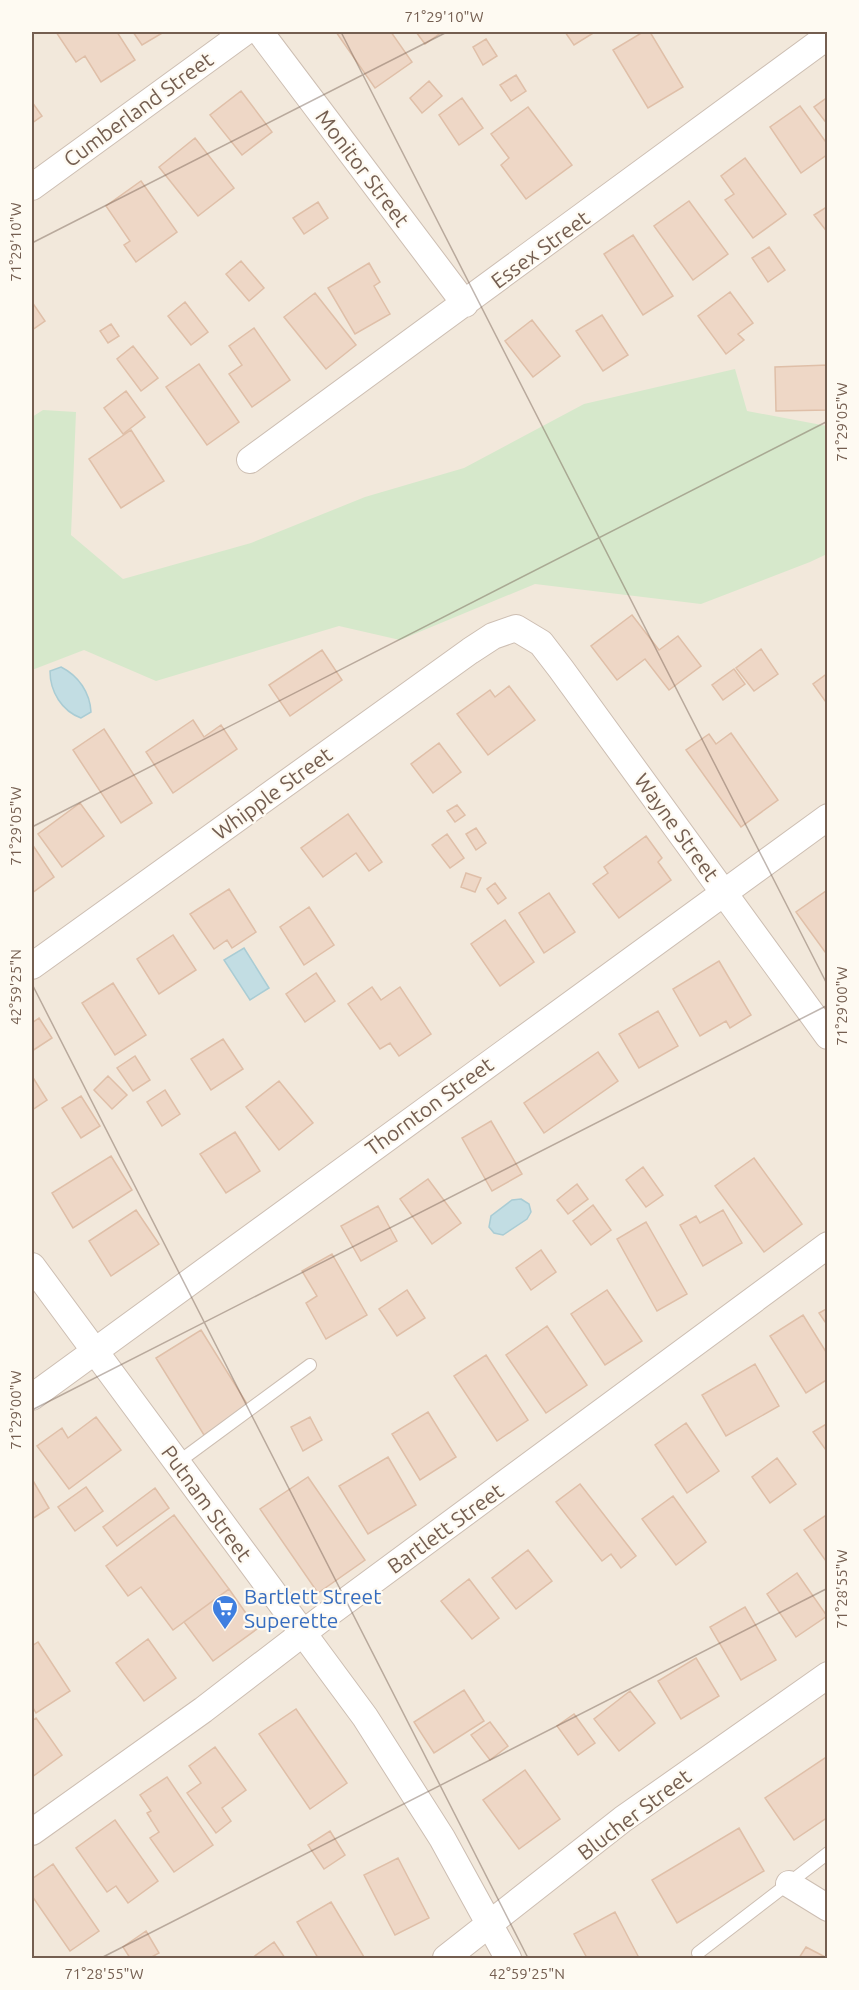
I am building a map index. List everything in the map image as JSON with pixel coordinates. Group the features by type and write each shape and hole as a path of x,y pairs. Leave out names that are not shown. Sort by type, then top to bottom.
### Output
{"street":[{"name":"Cumberland Street","path":"32,187 245,32"},
{"name":"Monitor Street","path":"260,32 465,304"},
{"name":"Essex Street","path":"250,460 828,36"},
{"name":"Wayne Street","path":"516,628 541,643 561,669 828,1036"},
{"name":"Whipple Street","path":"32,966 470,651 493,636 516,628"},
{"name":"Thornton Street","path":"32,1397 828,817"},
{"name":"Bartlett Street","path":"32,1832 203,1710 828,1245"},
{"name":"Putnam Street","path":"32,1266 365,1717 442,1838 508,1959"},
{"name":"Blucher Street","path":"446,1959 623,1819 828,1676"},
{"path":"789,1884 828,1908"}],"lane":[{"path":"177,1462 310,1365"},
{"path":"698,1953 828,1853"}],"shaded area":[{"path":"32,32 827,32 827,1958 32,1958"}],"green space":[{"path":"735,369 747,411 827,426 827,554 810,562 701,604 535,584 400,640 339,626 156,681 84,650 32,670 32,417 43,410 76,412 71,535 123,579 251,543 365,497 464,468 584,404"}],"water":[{"path":"61,667 78,680 86,692 91,712 81,718 63,706 52,686 50,671"},
{"path":"244,948 269,988 250,1000 224,960"},
{"path":"521,1199 529,1204 531,1212 527,1219 503,1235 494,1233 489,1227 491,1216 512,1200"}],"building":[{"path":"56,32 117,32 135,60 101,82 85,56 76,62"},
{"path":"133,32 164,32 142,45"},
{"path":"336,32 391,32 412,62 375,88"},
{"path":"416,32 442,32 425,44"},
{"path":"565,32 595,32 574,45"},
{"path":"643,32 650,32 683,87 648,108 613,50"},
{"path":"486,39 497,56 483,65 473,47"},
{"path":"516,75 526,91 511,101 500,85"},
{"path":"429,81 442,96 422,113 410,98"},
{"path":"241,91 272,132 242,155 210,115"},
{"path":"828,97 828,125 814,107"},
{"path":"462,98 483,128 459,145 439,115"},
{"path":"32,102 42,116 32,123"},
{"path":"800,106 828,145 828,154 801,173 770,127"},
{"path":"528,107 572,165 526,199 501,165 509,158 491,134"},
{"path":"195,138 234,188 198,216 159,167"},
{"path":"745,158 786,214 753,238 725,200 734,194 721,176"},
{"path":"141,181 177,232 136,262 124,245 130,241 106,206"},
{"path":"689,201 728,254 693,280 654,226"},
{"path":"318,202 328,218 304,234 293,218"},
{"path":"828,206 828,233 814,215"},
{"path":"633,235 673,296 643,315 604,254"},
{"path":"769,247 785,270 768,282 752,258"},
{"path":"241,261 264,288 249,301 226,274"},
{"path":"369,263 380,282 374,286 390,314 355,334 328,288"},
{"path":"730,292 753,323 738,334 744,340 726,354 698,316"},
{"path":"315,293 356,345 326,369 284,317"},
{"path":"32,302 45,321 32,330"},
{"path":"185,302 208,332 191,345 168,316"},
{"path":"602,315 628,355 603,371 576,331"},
{"path":"532,320 560,356 533,377 505,341"},
{"path":"111,324 119,336 108,343 100,331"},
{"path":"254,328 290,380 252,407 229,374 242,365 229,346"},
{"path":"133,346 158,378 141,391 117,359"},
{"path":"199,364 239,422 207,445 166,387"},
{"path":"828,365 828,410 776,411 775,367"},
{"path":"126,391 145,417 123,434 104,408"},
{"path":"131,430 164,481 121,508 89,459"},
{"path":"632,615 659,650 678,636 701,666 669,690 645,659 617,680 591,646"},
{"path":"761,649 778,674 754,691 736,668"},
{"path":"322,650 342,680 290,716 269,685"},
{"path":"734,669 745,684 723,700 712,685"},
{"path":"828,673 828,705 813,684"},
{"path":"509,686 535,720 488,755 457,714 490,690 495,697"},
{"path":"193,720 204,737 221,725 237,749 173,793 146,752"},
{"path":"104,729 152,803 121,823 73,750"},
{"path":"731,733 778,800 741,827 686,750 709,734 716,744"},
{"path":"439,743 461,772 433,793 411,764"},
{"path":"80,803 104,836 62,867 38,834"},
{"path":"457,805 465,815 455,822 447,811"},
{"path":"348,814 382,862 369,871 356,853 323,877 301,848"},
{"path":"476,828 486,843 476,850 466,834"},
{"path":"447,834 464,858 450,868 432,845"},
{"path":"646,836 662,858 658,862 671,880 619,918 593,884 608,873 604,867"},
{"path":"32,844 54,877 32,893"},
{"path":"466,873 481,878 475,892 461,887"},
{"path":"495,883 506,898 498,904 487,889"},
{"path":"229,889 256,932 232,948 227,940 214,949 190,914"},
{"path":"826,891 828,893 828,956 796,912"},
{"path":"549,893 575,932 544,953 519,913"},
{"path":"309,907 334,945 304,965 280,927"},
{"path":"505,920 534,962 500,986 471,944"},
{"path":"173,935 196,970 159,994 137,959"},
{"path":"719,961 751,1015 730,1028 726,1021 700,1036 673,989"},
{"path":"316,973 335,1001 305,1022 286,994"},
{"path":"113,983 146,1035 115,1055 82,1003"},
{"path":"372,987 381,1000 400,987 431,1034 399,1056 390,1043 380,1049 348,1004"},
{"path":"658,1011 678,1046 639,1068 619,1034"},
{"path":"39,1018 52,1038 32,1051 32,1023"},
{"path":"223,1039 243,1069 211,1090 191,1059"},
{"path":"598,1052 618,1081 544,1133 524,1103"},
{"path":"135,1056 150,1080 133,1091 117,1068"},
{"path":"32,1076 47,1100 32,1110"},
{"path":"108,1076 127,1095 112,1109 94,1090"},
{"path":"279,1081 313,1123 279,1150 246,1107"},
{"path":"165,1090 180,1114 162,1126 147,1102"},
{"path":"81,1096 100,1126 81,1138 62,1108"},
{"path":"491,1121 522,1174 492,1191 462,1138"},
{"path":"235,1132 260,1171 226,1193 200,1154"},
{"path":"111,1156 132,1190 73,1228 52,1193"},
{"path":"754,1158 802,1224 764,1252 715,1186"},
{"path":"643,1167 663,1195 646,1207 626,1180"},
{"path":"428,1179 461,1223 432,1244 400,1199"},
{"path":"577,1184 588,1199 568,1214 557,1200"},
{"path":"593,1205 611,1230 591,1245 573,1221"},
{"path":"378,1206 397,1241 361,1261 341,1226"},
{"path":"136,1210 159,1244 111,1276 89,1241"},
{"path":"723,1210 742,1243 703,1266 680,1225 696,1216 700,1223"},
{"path":"646,1222 687,1294 657,1311 617,1239"},
{"path":"541,1250 556,1272 531,1290 516,1268"},
{"path":"332,1254 367,1315 326,1339 306,1303 317,1296 302,1271"},
{"path":"407,1290 425,1318 397,1336 379,1309"},
{"path":"607,1290 642,1341 605,1365 571,1314"},
{"path":"828,1308 828,1326 819,1313"},
{"path":"803,1315 828,1355 828,1379 806,1393 770,1336"},
{"path":"547,1326 587,1385 546,1413 506,1355"},
{"path":"201,1330 249,1407 204,1435 156,1358"},
{"path":"486,1355 528,1420 497,1441 454,1376"},
{"path":"755,1364 779,1406 726,1436 702,1395"},
{"path":"428,1412 456,1457 420,1480 392,1434"},
{"path":"96,1417 121,1450 69,1489 37,1446 62,1428 68,1438"},
{"path":"310,1417 322,1440 303,1451 291,1427"},
{"path":"686,1423 719,1471 687,1493 655,1445"},
{"path":"828,1423 828,1453 813,1432"},
{"path":"388,1457 416,1505 368,1534 339,1486"},
{"path":"777,1458 796,1484 770,1503 752,1477"},
{"path":"308,1477 365,1560 318,1593 260,1509"},
{"path":"32,1479 49,1508 32,1519"},
{"path":"580,1484 636,1556 621,1568 611,1554 602,1561 556,1502"},
{"path":"86,1487 103,1511 75,1531 58,1507"},
{"path":"155,1488 169,1508 117,1546 103,1527"},
{"path":"673,1496 706,1542 676,1565 642,1519"},
{"path":"828,1514 828,1564 804,1530"},
{"path":"174,1515 229,1589 173,1630 141,1587 128,1596 106,1566"},
{"path":"528,1550 552,1581 516,1609 492,1578"},
{"path":"797,1573 827,1616 796,1637 767,1594"},
{"path":"469,1579 499,1618 472,1639 441,1601"},
{"path":"229,1589 257,1629 213,1661 184,1622"},
{"path":"745,1607 776,1660 741,1680 710,1627"},
{"path":"148,1639 176,1678 144,1701 116,1663"},
{"path":"38,1642 70,1691 36,1713 32,1706 32,1646"},
{"path":"696,1658 719,1696 681,1719 658,1681"},
{"path":"464,1690 484,1721 434,1753 414,1722"},
{"path":"630,1691 655,1723 619,1751 594,1719"},
{"path":"296,1709 347,1783 310,1809 259,1734"},
{"path":"574,1714 595,1743 578,1755 557,1726"},
{"path":"36,1718 62,1755 32,1777 32,1721"},
{"path":"490,1722 508,1746 490,1760 471,1735"},
{"path":"215,1747 246,1790 222,1808 231,1821 216,1833 187,1793 201,1783 189,1766"},
{"path":"828,1756 828,1817 794,1840 765,1798"},
{"path":"525,1770 560,1819 519,1849 483,1800"},
{"path":"167,1777 213,1845 174,1872 150,1838 159,1832 147,1813 151,1811 140,1795"},
{"path":"115,1820 158,1881 128,1903 116,1886 107,1892 76,1848"},
{"path":"739,1828 764,1871 677,1923 652,1880"},
{"path":"330,1831 345,1855 324,1869 308,1845"},
{"path":"398,1858 429,1918 395,1935 364,1875"},
{"path":"53,1864 99,1931 70,1951 32,1896 32,1879"},
{"path":"331,1902 364,1957 318,1958 297,1922"},
{"path":"615,1912 639,1958 587,1958 574,1934"},
{"path":"146,1931 159,1953 150,1958 130,1958 123,1947"},
{"path":"274,1942 285,1958 252,1958"},
{"path":"806,1947 827,1958 799,1958"}],"place":[{"name":"Bartlett Street Superette","path":"225,1631"}]}
